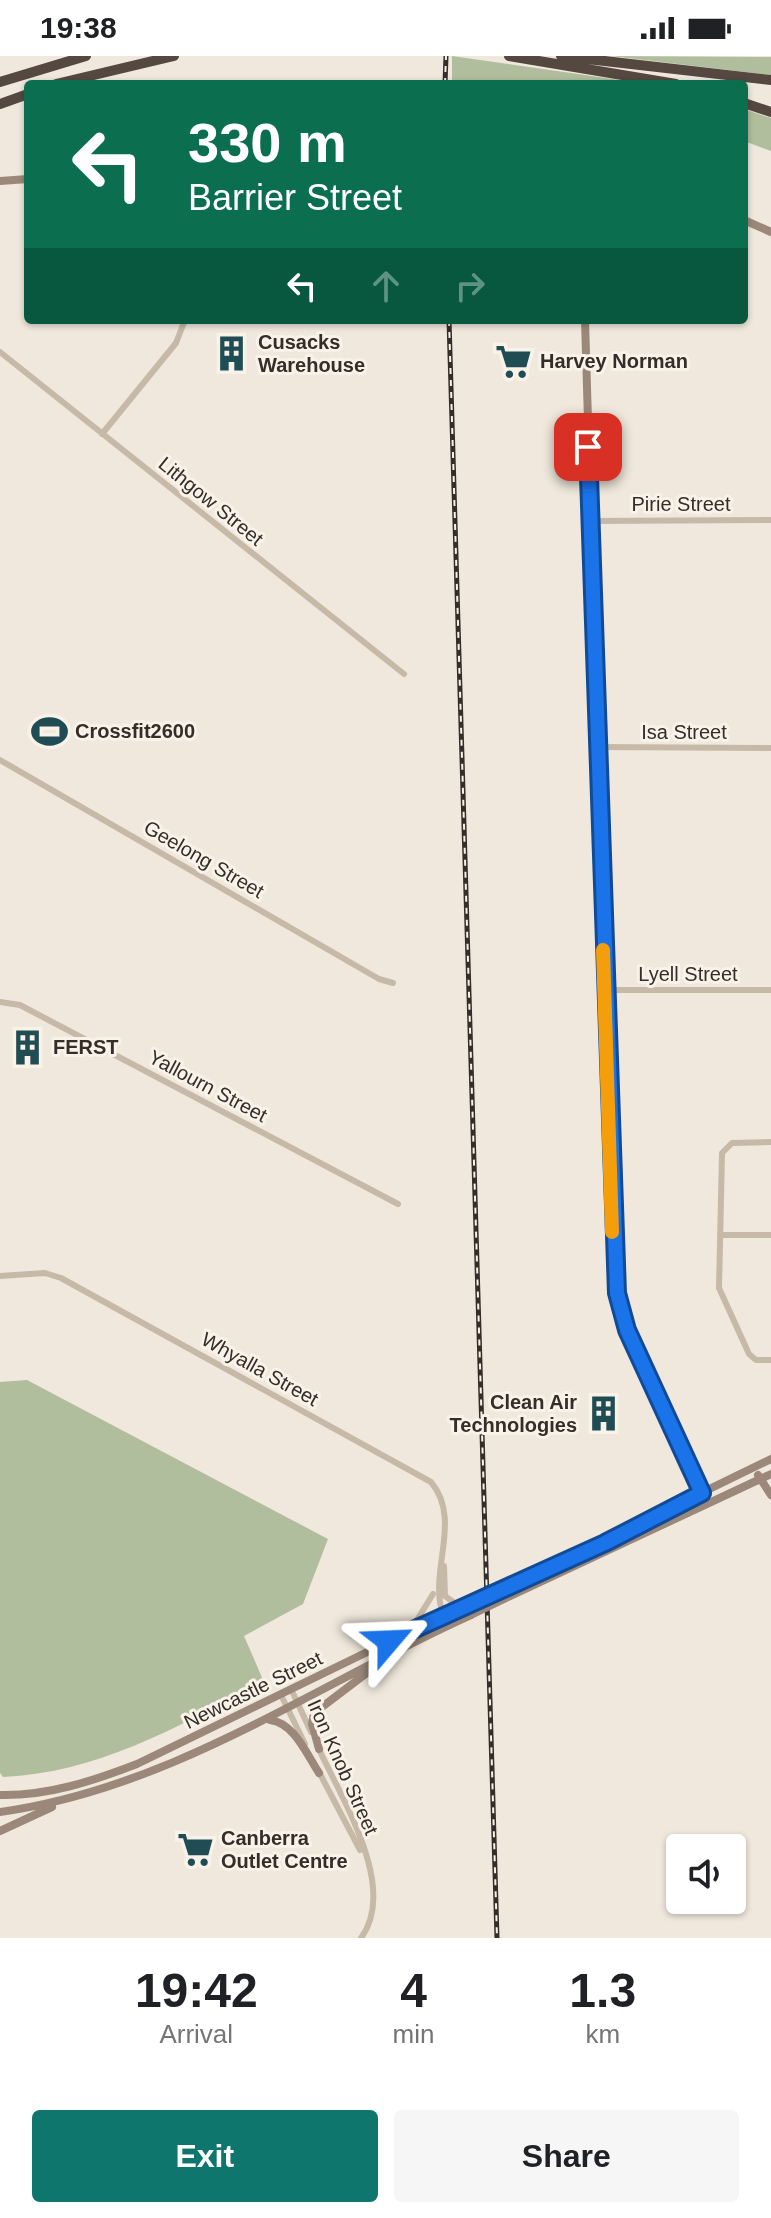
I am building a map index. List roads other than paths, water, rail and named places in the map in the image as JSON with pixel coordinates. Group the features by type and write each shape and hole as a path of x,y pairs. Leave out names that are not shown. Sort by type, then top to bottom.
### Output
{"highway":[{"path":"0,82 86,56"},
{"path":"73,80 174,56"},
{"path":"509,56 652,80"},
{"path":"561,56 771,80"},
{"path":"0,104 24,95"},
{"path":"748,104 771,112"}],"main road":[{"path":"0,181 24,179"},
{"path":"748,222 771,232"},
{"path":"585,324 604,990 617,1293 627,1330 702,1493 711,1497 742,1488"},
{"name":"Newcastle Street","path":"0,1795 36,1794 91,1781 282,1697 409,1630 504,1589 771,1459"},
{"path":"754,1468 771,1495"},
{"name":"Newcastle Street","path":"0,1812 60,1802 194,1755 445,1626 649,1534 771,1474"},
{"path":"649,1534 693,1506 702,1493"},
{"name":"Whyalla Street","path":"440,1616 445,1626"},
{"path":"319,1749 312,1724 314,1713 398,1650"},
{"path":"269,1719 280,1721 290,1730 319,1773"},
{"path":"0,1831 60,1802"}],"street":[{"path":"102,434 173,348 183,324"},
{"name":"Lithgow Street","path":"0,352 404,674"},
{"name":"Pirie Street","path":"591,521 771,520"},
{"name":"Isa Street","path":"598,747 771,748"},
{"name":"Geelong Street","path":"0,760 379,979 393,983"},
{"name":"Lyell Street","path":"604,990 771,990"},
{"name":"Yallourn Street","path":"0,1002 20,1005 398,1204"},
{"path":"771,1142 740,1142 725,1148 720,1160 721,1296 749,1354 756,1360 771,1360"},
{"path":"720,1235 771,1235"},
{"name":"Whyalla Street","path":"0,1276 45,1273 61,1278 419,1474 436,1489 443,1502 445,1522 439,1578 440,1616"},
{"name":"Whyalla Street","path":"442,1554 445,1596 460,1607"},
{"name":"Whyalla Street","path":"409,1630 422,1617 439,1578"},
{"name":"Whyalla Street","path":"433,1594 440,1616"},
{"name":"Iron Knob Street","path":"292,1691 365,1856 375,1891 372,1918 361,1938"},
{"name":"Iron Knob Street","path":"282,1697 344,1824 365,1856"}],"railway":[{"path":"445,80 446,56"},
{"path":"449,324 497,1938"}],"place":[{"name":"Cusacks Warehouse","path":"232,354"},
{"name":"Harvey Norman","path":"514,361"},
{"name":"Crossfit2600","path":"49,731"},
{"name":"FERST","path":"27,1047"},
{"name":"Clean Air Technologies","path":"603,1413"},
{"name":"Canberra Outlet Centre","path":"195,1849"}]}
